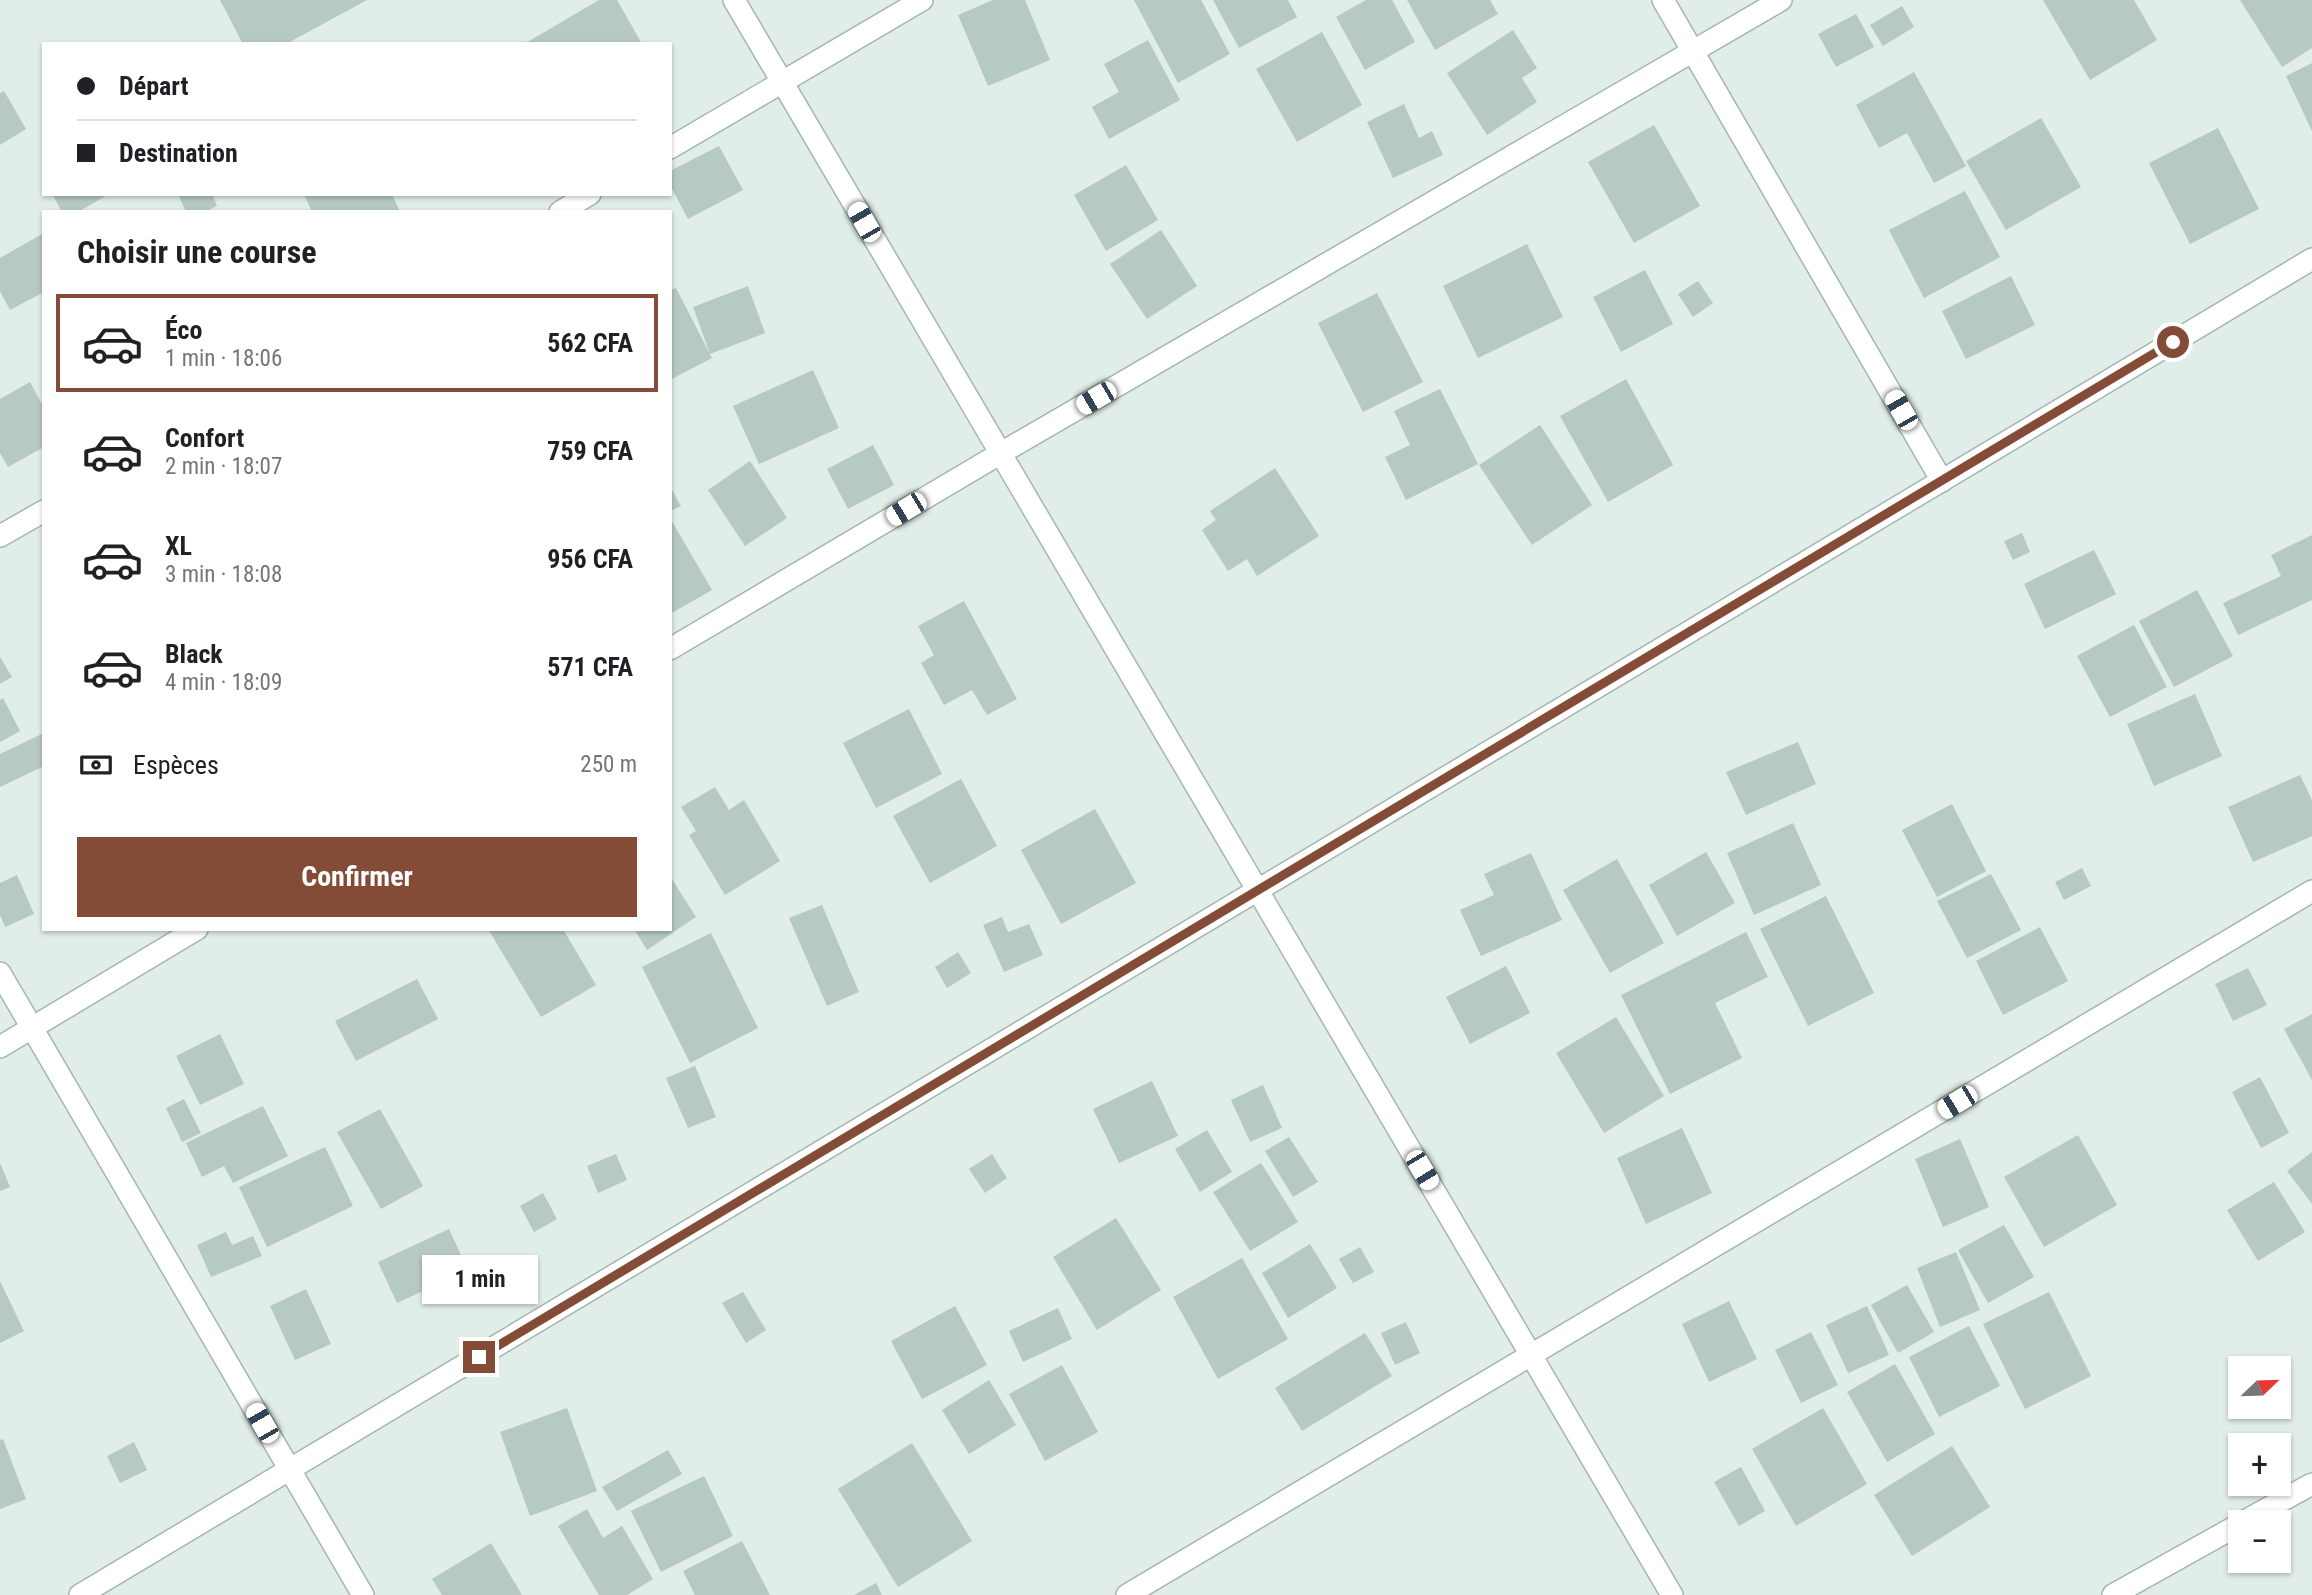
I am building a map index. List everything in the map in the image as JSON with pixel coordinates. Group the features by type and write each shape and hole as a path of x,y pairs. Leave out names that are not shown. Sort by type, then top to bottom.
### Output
{"street":[{"path":"734,0 1672,1595"},
{"path":"672,147 922,0"},
{"path":"1664,0 1942,481"},
{"path":"672,648 1001,453 1782,0"},
{"path":"563,210 587,196"},
{"path":"80,1595 2312,259"},
{"path":"0,537 42,512"},
{"path":"1127,1595 2312,891"},
{"path":"0,1047 194,931"},
{"path":"0,973 363,1595"},
{"path":"2265,1510 2312,1484"},
{"path":"2113,1595 2228,1530"}],"building":[{"path":"220,0 367,0 290,42 242,42"},
{"path":"599,0 617,0 641,42 527,42"},
{"path":"993,0 1025,0 1050,60 988,86 958,15"},
{"path":"1134,0 1201,0 1230,54 1178,83"},
{"path":"1213,0 1288,0 1297,17 1239,48"},
{"path":"1366,0 1392,0 1415,42 1365,70 1336,17"},
{"path":"1407,0 1490,0 1498,14 1435,50"},
{"path":"2043,0 2134,0 2157,40 2090,80"},
{"path":"2240,0 2312,0 2312,48 2282,67"},
{"path":"1902,6 1914,27 1883,46 1870,25"},
{"path":"1856,14 1874,47 1836,67 1818,34"},
{"path":"1513,30 1537,68 1522,78 1537,102 1487,135 1447,73"},
{"path":"1322,32 1362,105 1297,142 1256,69"},
{"path":"1148,40 1180,100 1109,139 1092,107 1119,92 1104,64"},
{"path":"2312,63 2312,131 2286,76"},
{"path":"1914,72 1966,166 1934,183 1907,133 1879,148 1856,105"},
{"path":"4,91 26,129 0,145 0,93"},
{"path":"1404,104 1419,138 1432,131 1443,155 1393,178 1367,122"},
{"path":"2041,118 2081,187 2006,230 1966,161"},
{"path":"1654,125 1700,206 1634,243 1588,162"},
{"path":"2218,128 2259,209 2190,244 2149,163"},
{"path":"719,146 743,190 688,219 672,189 672,170"},
{"path":"1126,165 1158,220 1106,251 1074,195"},
{"path":"1965,191 2000,257 1924,298 1889,230"},
{"path":"53,196 106,196 81,210 61,210"},
{"path":"179,196 213,196 217,206 208,210 185,210"},
{"path":"305,196 393,196 399,210 311,210"},
{"path":"1161,230 1197,286 1147,319 1110,264"},
{"path":"42,234 42,293 10,310 0,291 0,258"},
{"path":"1527,244 1563,317 1478,358 1443,286"},
{"path":"1645,270 1673,324 1621,352 1593,297"},
{"path":"2011,276 2035,325 1966,359 1942,311"},
{"path":"1698,281 1713,303 1693,317 1678,294"},
{"path":"748,286 765,333 710,354 693,307"},
{"path":"676,288 712,358 672,379 672,289"},
{"path":"1377,293 1423,382 1363,412 1318,323"},
{"path":"813,370 839,428 759,464 733,406"},
{"path":"1626,379 1673,465 1608,502 1560,416"},
{"path":"30,382 42,404 42,448 8,467 0,453 0,399"},
{"path":"1440,389 1478,464 1406,500 1385,457 1410,445 1394,411"},
{"path":"1540,425 1592,505 1532,545 1479,465"},
{"path":"873,445 894,485 848,509 827,469"},
{"path":"750,461 787,518 745,546 708,490"},
{"path":"1275,468 1319,536 1257,576 1247,559 1228,571 1202,530 1216,520 1210,511"},
{"path":"672,490 681,506 672,510"},
{"path":"672,521 712,590 672,613"},
{"path":"2022,533 2030,552 2013,560 2004,541"},
{"path":"2312,535 2312,600 2238,635 2223,603 2281,576 2271,555"},
{"path":"2094,550 2116,594 2045,629 2024,584"},
{"path":"2197,590 2233,656 2174,687 2139,621"},
{"path":"964,601 1017,699 987,715 972,690 944,705 921,663 934,655 918,626"},
{"path":"2134,625 2167,687 2110,717 2077,656"},
{"path":"0,657 12,677 0,684"},
{"path":"2195,694 2222,756 2154,786 2127,724"},
{"path":"3,698 20,731 0,742 0,700"},
{"path":"909,709 942,774 876,808 843,743"},
{"path":"42,734 42,767 0,787 0,754"},
{"path":"1798,742 1816,784 1746,815 1726,772"},
{"path":"2300,775 2312,800 2312,836 2253,862 2228,807"},
{"path":"961,779 997,846 930,883 893,816"},
{"path":"715,787 729,810 744,800 780,861 725,895 689,835 696,831 681,807"},
{"path":"1952,804 1986,871 1937,897 1902,830"},
{"path":"1095,809 1136,883 1061,924 1021,850"},
{"path":"1793,823 1821,885 1754,915 1727,853"},
{"path":"1706,852 1735,903 1677,936 1649,885"},
{"path":"1531,853 1562,920 1481,956 1460,910 1494,895 1484,874"},
{"path":"1617,859 1664,943 1610,973 1563,890"},
{"path":"2082,868 2091,886 2064,900 2055,882"},
{"path":"1991,874 2021,930 1967,958 1937,901"},
{"path":"17,875 34,914 5,927 0,915 0,883"},
{"path":"672,879 696,917 647,950 635,931 672,931"},
{"path":"1826,896 1874,993 1808,1026 1760,929"},
{"path":"822,905 859,992 827,1006 789,918"},
{"path":"1002,917 1008,932 1029,924 1043,955 1004,972 983,925"},
{"path":"2040,927 2068,981 2003,1015 1976,961"},
{"path":"489,931 564,931 596,985 541,1017"},
{"path":"1746,932 1768,977 1715,1003 1742,1058 1670,1094 1621,995"},
{"path":"711,933 758,1028 690,1063 642,967"},
{"path":"958,952 971,973 947,988 935,967"},
{"path":"1506,966 1530,1013 1470,1044 1446,997"},
{"path":"2248,968 2267,1005 2233,1021 2215,984"},
{"path":"417,979 438,1019 356,1061 335,1021"},
{"path":"2312,1014 2312,1080 2284,1029"},
{"path":"1616,1017 1664,1096 1604,1133 1556,1053"},
{"path":"220,1034 244,1084 200,1105 176,1056"},
{"path":"695,1066 716,1117 688,1128 666,1078"},
{"path":"2260,1077 2289,1133 2261,1148 2232,1092"},
{"path":"1152,1081 1178,1136 1119,1163 1093,1109"},
{"path":"1263,1085 1282,1128 1250,1142 1231,1100"},
{"path":"184,1099 201,1133 182,1142 166,1108"},
{"path":"263,1106 288,1156 233,1183 224,1166 202,1177 186,1143"},
{"path":"380,1109 423,1186 381,1209 337,1132"},
{"path":"1682,1128 1712,1193 1646,1224 1617,1158"},
{"path":"1207,1130 1232,1172 1200,1192 1175,1149"},
{"path":"2078,1135 2117,1205 2044,1247 2004,1177"},
{"path":"1289,1137 1318,1182 1293,1197 1265,1151"},
{"path":"1960,1139 1989,1207 1943,1227 1915,1159"},
{"path":"325,1147 353,1206 267,1247 239,1187"},
{"path":"2312,1152 2312,1204 2287,1171"},
{"path":"616,1154 627,1180 598,1193 587,1166"},
{"path":"992,1154 1007,1178 985,1193 969,1169"},
{"path":"0,1163 10,1187 0,1191"},
{"path":"1261,1163 1298,1222 1250,1251 1213,1192"},
{"path":"2274,1182 2305,1232 2258,1261 2227,1210"},
{"path":"543,1193 557,1219 534,1232 520,1206"},
{"path":"1116,1218 1161,1290 1097,1330 1053,1257"},
{"path":"2004,1225 2034,1277 1988,1303 1958,1250"},
{"path":"449,1229 468,1270 397,1303 378,1262"},
{"path":"226,1232 232,1245 253,1236 262,1256 211,1277 197,1245"},
{"path":"1310,1244 1337,1288 1288,1318 1262,1273"},
{"path":"1360,1247 1374,1272 1353,1283 1339,1259"},
{"path":"1956,1252 1980,1310 1940,1327 1917,1268"},
{"path":"1242,1258 1288,1339 1218,1379 1173,1297"},
{"path":"0,1281 24,1331 0,1343"},
{"path":"1907,1285 1934,1332 1898,1353 1871,1305"},
{"path":"306,1289 331,1344 295,1360 270,1306"},
{"path":"743,1292 766,1330 746,1343 722,1303"},
{"path":"2049,1292 2091,1376 2025,1409 1983,1324"},
{"path":"1729,1301 1757,1359 1709,1382 1682,1324"},
{"path":"955,1306 987,1365 922,1399 891,1341"},
{"path":"1867,1306 1889,1355 1848,1373 1826,1325"},
{"path":"1058,1308 1072,1339 1023,1362 1009,1331"},
{"path":"1406,1322 1420,1353 1395,1365 1381,1333"},
{"path":"1969,1326 2000,1386 1939,1417 1909,1357"},
{"path":"1811,1332 1838,1385 1801,1403 1775,1350"},
{"path":"1365,1333 1392,1376 1302,1431 1275,1388"},
{"path":"1895,1364 1935,1434 1887,1462 1847,1392"},
{"path":"1062,1365 1098,1432 1045,1461 1009,1394"},
{"path":"989,1380 1016,1425 969,1454 942,1410"},
{"path":"567,1408 597,1491 530,1516 500,1432"},
{"path":"1823,1408 1867,1484 1796,1526 1752,1449"},
{"path":"3,1439 26,1499 0,1509 0,1440"},
{"path":"134,1442 147,1470 120,1483 107,1456"},
{"path":"912,1443 972,1541 898,1587 838,1489"},
{"path":"1952,1446 1990,1507 1912,1556 1874,1495"},
{"path":"668,1450 682,1474 617,1511 602,1487"},
{"path":"1741,1467 1765,1511 1739,1526 1714,1482"},
{"path":"704,1476 733,1536 661,1572 631,1511"},
{"path":"587,1509 603,1538 622,1526 653,1579 627,1595 599,1595 558,1526"},
{"path":"742,1541 770,1595 695,1595 683,1571"},
{"path":"491,1543 522,1595 442,1595 432,1579"},
{"path":"876,1583 882,1595 854,1595"}],"route":[{"path":"479,1357 2173,342"}]}
